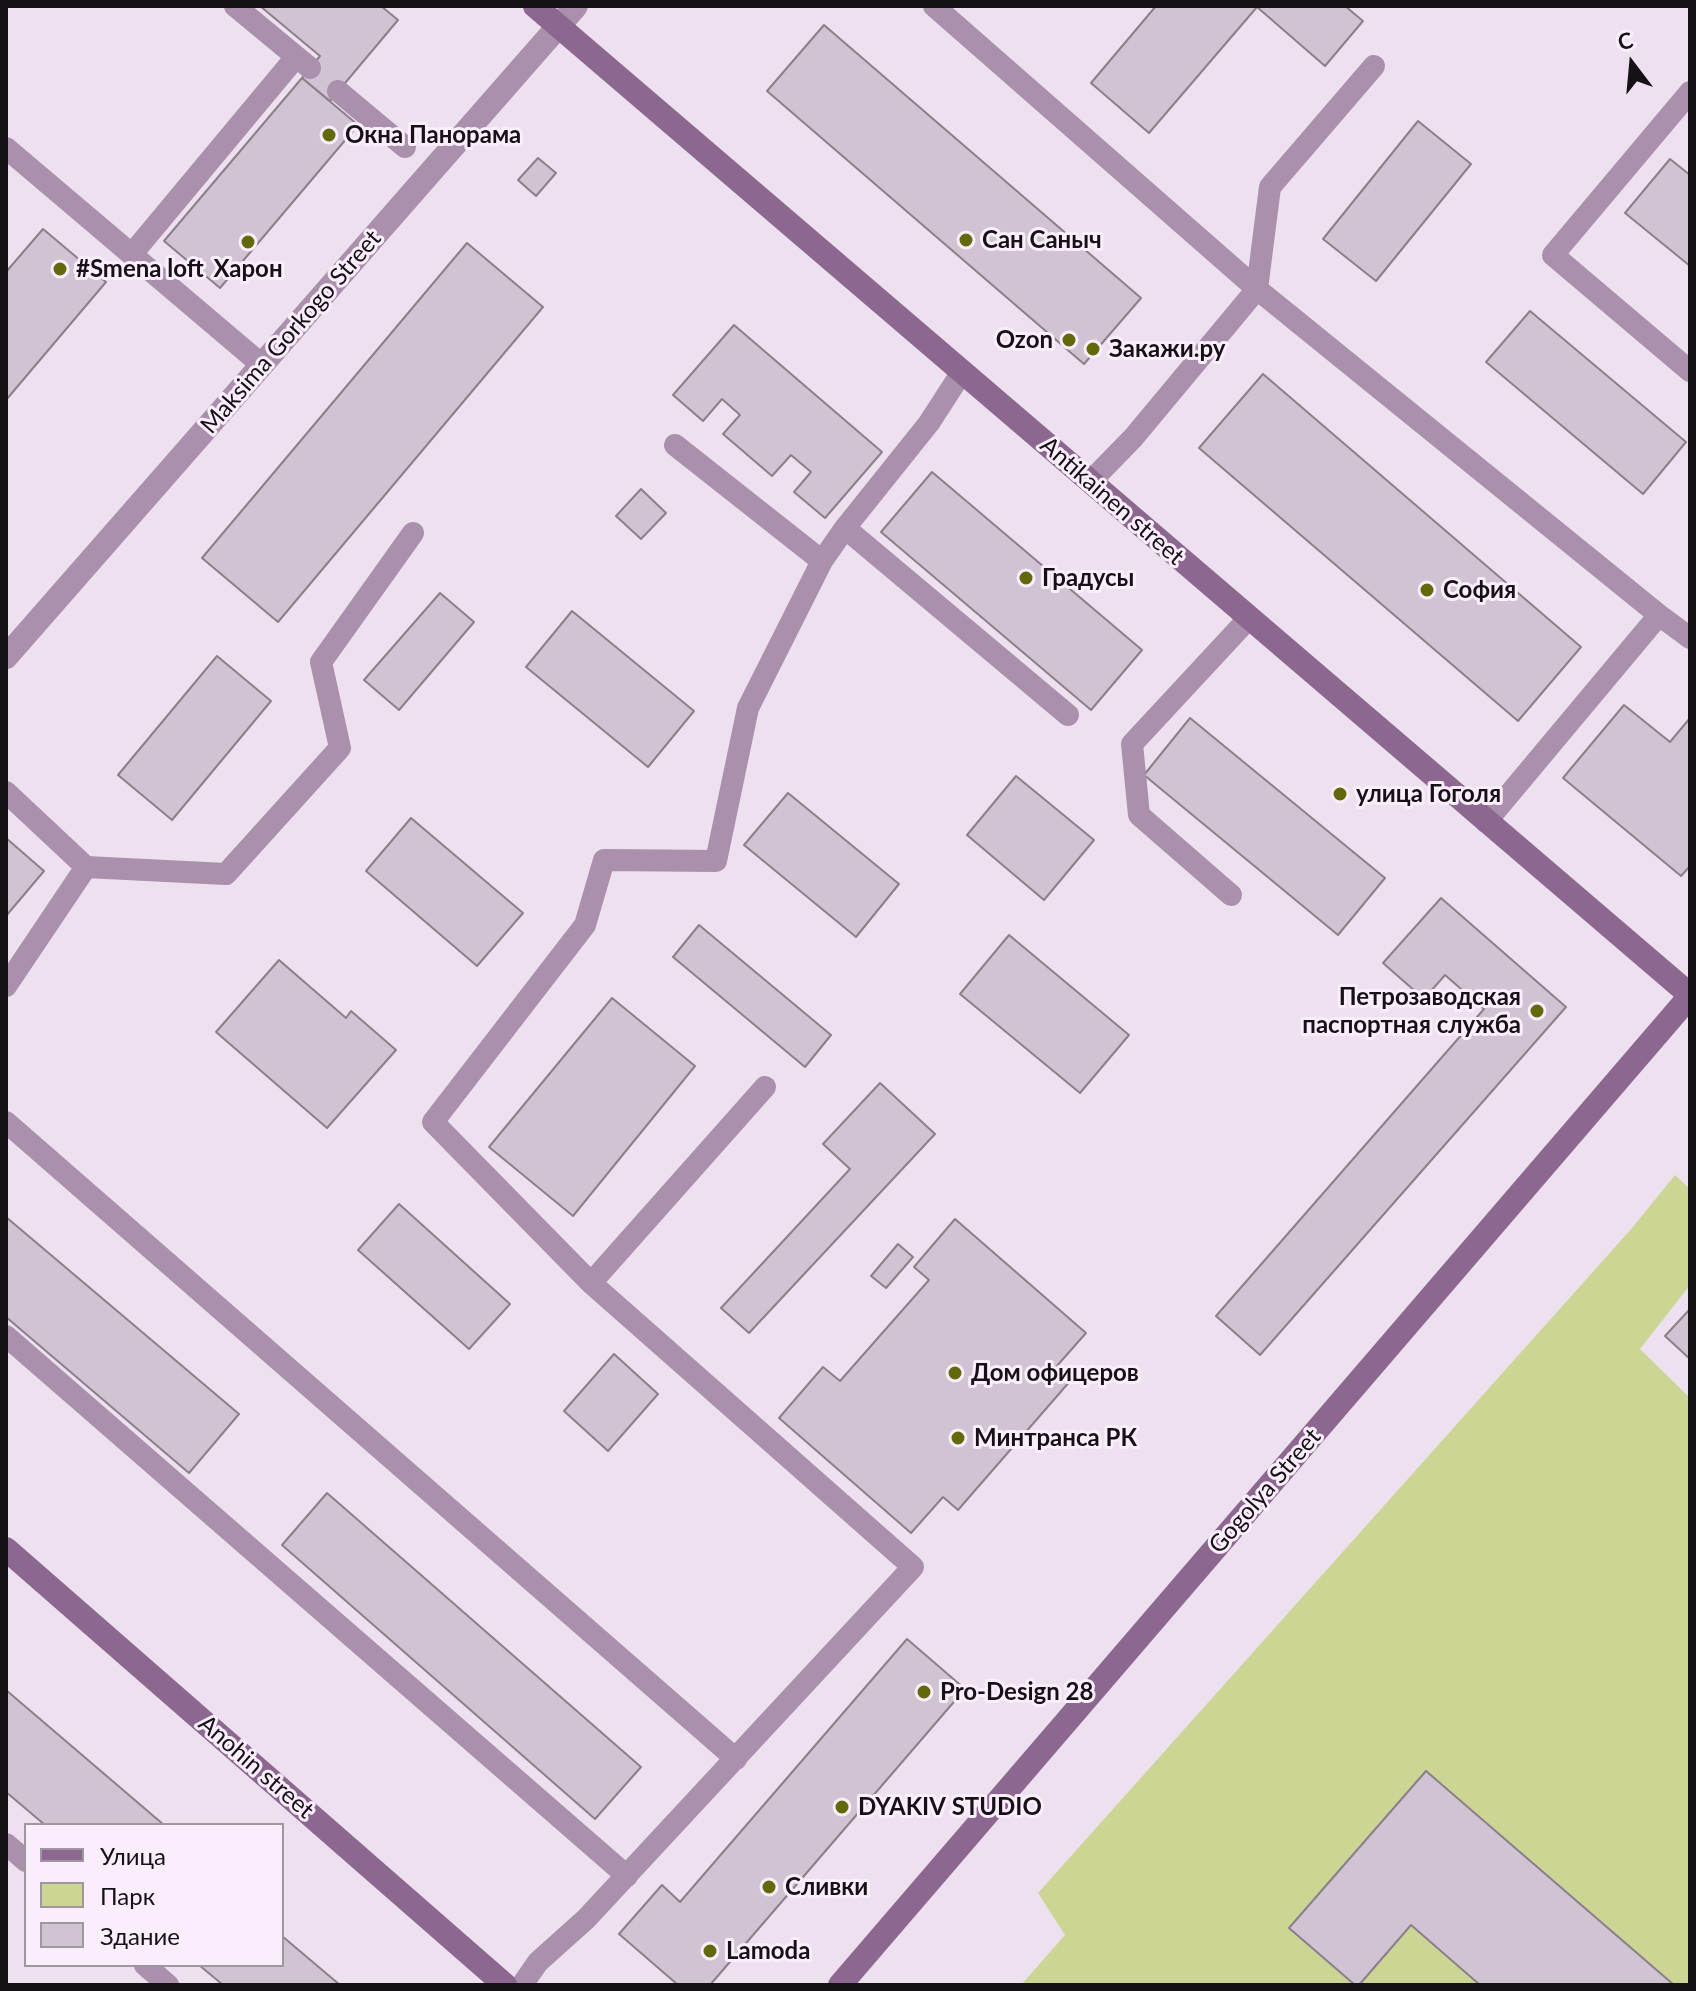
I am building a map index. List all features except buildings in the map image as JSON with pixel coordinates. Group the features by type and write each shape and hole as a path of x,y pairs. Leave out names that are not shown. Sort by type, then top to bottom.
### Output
{"main road":[{"name":"Antikainen street","path":"535,6 1690,996"},
{"name":"Gogolya Street","path":"840,1985 1690,996"},
{"name":"Anohin street","path":"6,1549 505,1985"}],"street":[{"name":"Maksima Gorkogo Street","path":"6,657 576,6"}],"lane":[{"path":"132,254 303,62 235,6"},
{"path":"934,6 1257,289 1690,638"},
{"path":"1090,482 1133,438 1257,289 1270,187 1374,66"},
{"path":"338,91 405,147"},
{"path":"1690,92 1553,255 1690,371"},
{"path":"6,148 262,365"},
{"path":"522,1985 538,1962 586,1919 627,1876 913,1567 591,1283 433,1122 585,925 604,860 716,861 748,708 822,561 929,423 962,372"},
{"path":"675,445 822,561"},
{"path":"845,528 1068,715"},
{"path":"6,792 86,867 226,874 340,748 321,662 413,533"},
{"path":"1486,822 1659,615"},
{"path":"1231,895 1139,815 1132,744 1249,618"},
{"path":"6,986 86,867"},
{"path":"591,1283 765,1087"},
{"path":"6,1122 736,1759"},
{"path":"6,1336 627,1876"},
{"path":"6,1844 24,1859"},
{"path":"147,1967 168,1985"}],"green space":[{"path":"1675,1175 1690,1189 1690,1285 1640,1349 1690,1398 1690,1985 1021,1985 1065,1935 1038,1893 1632,1228"}],"place":[{"name":"Окна Панорама","path":"329,135"},
{"name":"Сан Саныч","path":"966,240"},
{"name":"Харон","path":"248,242"},
{"name":"#Smena loft","path":"60,269"},
{"name":"Ozon","path":"1069,340"},
{"name":"Закажи.ру","path":"1093,349"},
{"name":"Градусы","path":"1026,578"},
{"name":"София","path":"1427,590"},
{"name":"улица Гоголя","path":"1340,794"},
{"name":"Петрозаводская паспортная служба","path":"1537,1011"},
{"name":"Дом офицеров","path":"955,1373"},
{"name":"Минтранса РК","path":"958,1438"},
{"name":"Pro-Design 28","path":"924,1692"},
{"name":"DYAKIV STUDIO","path":"842,1807"},
{"name":"Сливки","path":"769,1887"},
{"name":"Lamoda","path":"710,1951"}]}
